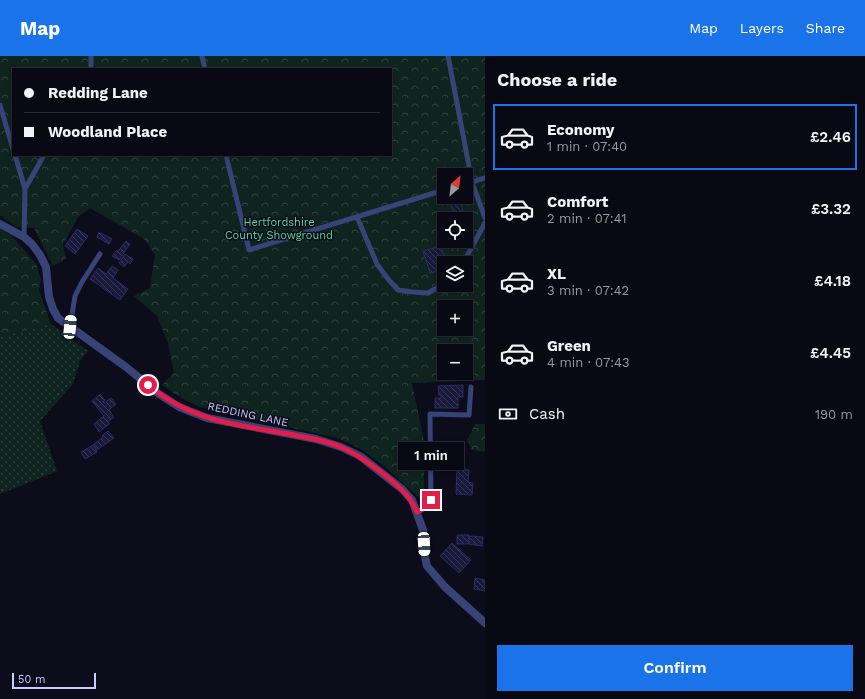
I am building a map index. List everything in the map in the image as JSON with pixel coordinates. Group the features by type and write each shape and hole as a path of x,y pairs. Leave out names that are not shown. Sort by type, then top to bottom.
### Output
{"street":[{"name":"REDDING LANE","path":"0,224 24,237 32,244 46,267 49,297 58,318 126,367 159,394 179,407 207,418 316,439 341,447 360,456 402,489 412,500 423,530 427,566 445,587 485,623"}],"lane":[{"path":"91,56 91,68"},
{"path":"202,56 205,68"},
{"path":"448,56 469,168"},
{"path":"0,105 12,146"},
{"path":"15,156 25,189 24,237"},
{"path":"25,189 43,156"},
{"path":"226,156 249,250 437,192"},
{"path":"473,182 485,178"},
{"path":"473,185 485,218"},
{"path":"357,217 377,264 398,290 428,293 437,288"},
{"path":"467,256 485,223"},
{"path":"70,327 75,296 100,254"},
{"path":"417,512 429,506 431,500 430,414 469,415 470,386"}],"green space":[{"name":"Hertfordshire County Showground","path":"0,56 485,56 485,380 412,383 424,441 424,502 384,466 359,448 337,438 200,407 183,399 162,385 174,373 168,343 157,316 134,296 150,288 155,254 144,239 90,208 78,217 63,245 66,259 53,266 34,228 17,227 0,215"},
{"path":"0,229 13,237 36,264 41,279 39,290 51,324 0,337"},
{"path":"51,324 88,351 80,361 73,384 40,421 57,471 0,494 0,337"},
{"path":"475,424 485,424 485,452 472,450 467,441"}],"building":[{"path":"451,204 461,204 463,212 453,212"},
{"path":"77,229 88,236 75,254 65,246"},
{"path":"99,232 112,239 109,244 97,237"},
{"path":"126,241 130,244 119,260 112,256 117,250 118,251"},
{"path":"437,247 442,248 444,256 437,256 437,271 430,273 423,251"},
{"path":"125,254 133,259 130,264 128,262 124,267 119,263"},
{"path":"112,266 118,270 113,278 128,289 120,300 90,279 98,268 106,274"},
{"path":"463,385 463,397 458,397 458,408 435,408 435,398 441,398 441,395 439,395 438,386"},
{"path":"100,394 105,400 103,402 104,403 111,398 116,404 109,410 114,417 108,422 109,424 99,432 94,424 104,416 92,401"},
{"path":"108,431 114,438 97,450 93,445"},
{"path":"93,445 97,452 85,459 81,452"},
{"path":"457,469 469,470 468,482 473,483 472,495 456,494"},
{"path":"457,535 469,535 469,544 457,544"},
{"path":"470,536 483,537 482,546 469,544"},
{"path":"452,543 471,560 459,573 440,556"},
{"path":"475,578 485,580 485,591 474,589"}],"route":[{"path":"148,385 179,407 207,418 316,439 341,447 360,456 402,489 412,500 417,512 429,506 431,500"}]}
